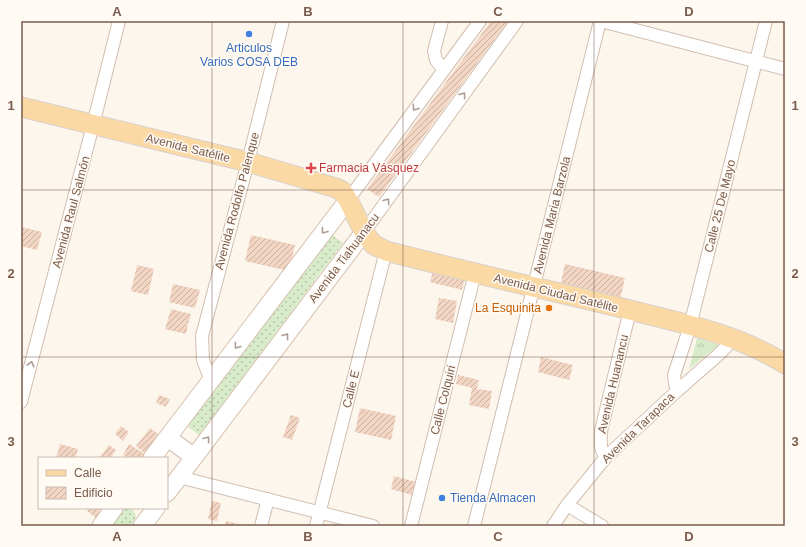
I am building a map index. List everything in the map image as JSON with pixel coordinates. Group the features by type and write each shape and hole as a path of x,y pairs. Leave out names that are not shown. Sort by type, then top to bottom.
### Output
{"main road":[{"name":"Avenida Satélite","path":"21,107 248,162 336,188 342,191 348,200"},
{"name":"Avenida Ciudad Satélite","path":"348,200 364,232 374,246 386,251 534,286 730,337 773,356 785,364"},
{"path":"153,457 348,200"},
{"name":"Avenida Tiahuanacu","path":"168,492 364,232"},
{"path":"168,438 194,457"},
{"path":"101,526 113,509"},
{"path":"142,526 154,509"}],"street":[{"name":"Avenida Raul Salmón","path":"21,402 94,125 119,21"},
{"name":"Avenida Rodolfo Palenque","path":"211,380 203,360 202,336 248,162 283,21"},
{"path":"442,21 434,51 436,60 443,69"},
{"path":"348,200 443,69 480,21"},
{"name":"Avenida Tiahuanacu","path":"364,232 517,21"},
{"path":"601,21 785,69"},
{"name":"Avenida Maria Barzola","path":"474,526 601,21"},
{"name":"Calle 25 De Mayo","path":"678,390 674,384 674,375 690,326 766,21"},
{"name":"Calle E","path":"316,526 386,251"},
{"name":"Calle Colquiri","path":"410,526 475,273"},
{"name":"Avenida Huanancu","path":"606,457 600,446 601,431 630,310"},
{"name":"Avenida Tarapaca","path":"553,526 606,457 726,347 730,337"},
{"path":"179,476 373,526"},
{"path":"261,526 268,500"},
{"path":"567,506 602,526"}],"green space":[{"path":"331,234 343,243 199,435 187,426"},
{"path":"697,338 719,345 689,369"},
{"path":"122,509 131,509 134,511 136,516 131,526 110,526"}],"building":[{"path":"491,21 508,21 379,197 367,189"},
{"path":"21,227 42,232 37,250 21,246"},
{"path":"251,235 295,245 289,271 245,261"},
{"path":"565,264 625,278 620,300 560,287"},
{"path":"137,265 154,269 148,295 131,291"},
{"path":"433,271 465,278 462,290 430,282"},
{"path":"173,284 200,290 195,308 169,302"},
{"path":"439,298 457,301 453,323 435,319"},
{"path":"171,309 191,314 188,324 182,323 188,325 186,334 165,329"},
{"path":"541,357 573,365 569,380 538,372"},
{"path":"458,375 479,380 477,389 492,391 489,409 469,405 472,388 456,384"},
{"path":"159,395 170,399 166,407 156,403"},
{"path":"360,408 396,416 391,440 355,432"},
{"path":"291,415 300,418 292,440 283,437"},
{"path":"121,426 129,432 123,441 115,434"},
{"path":"150,428 162,437 148,456 136,446"},
{"path":"60,444 78,449 75,457 56,457"},
{"path":"129,444 146,455 145,457 126,457 123,455"},
{"path":"109,445 116,450 112,457 100,457"},
{"path":"394,476 416,482 412,495 391,489"},
{"path":"212,501 221,503 217,521 208,519"},
{"path":"88,509 107,509 99,520 87,511"},
{"path":"226,521 242,525 242,526 225,526"}],"place":[{"name":"Articulos Varios COSA DEB","path":"249,34"},
{"name":"Farmacia Vásquez","path":"311,168"},
{"name":"La Esquinita","path":"549,308"},
{"name":"Tienda Almacen","path":"442,498"}]}
